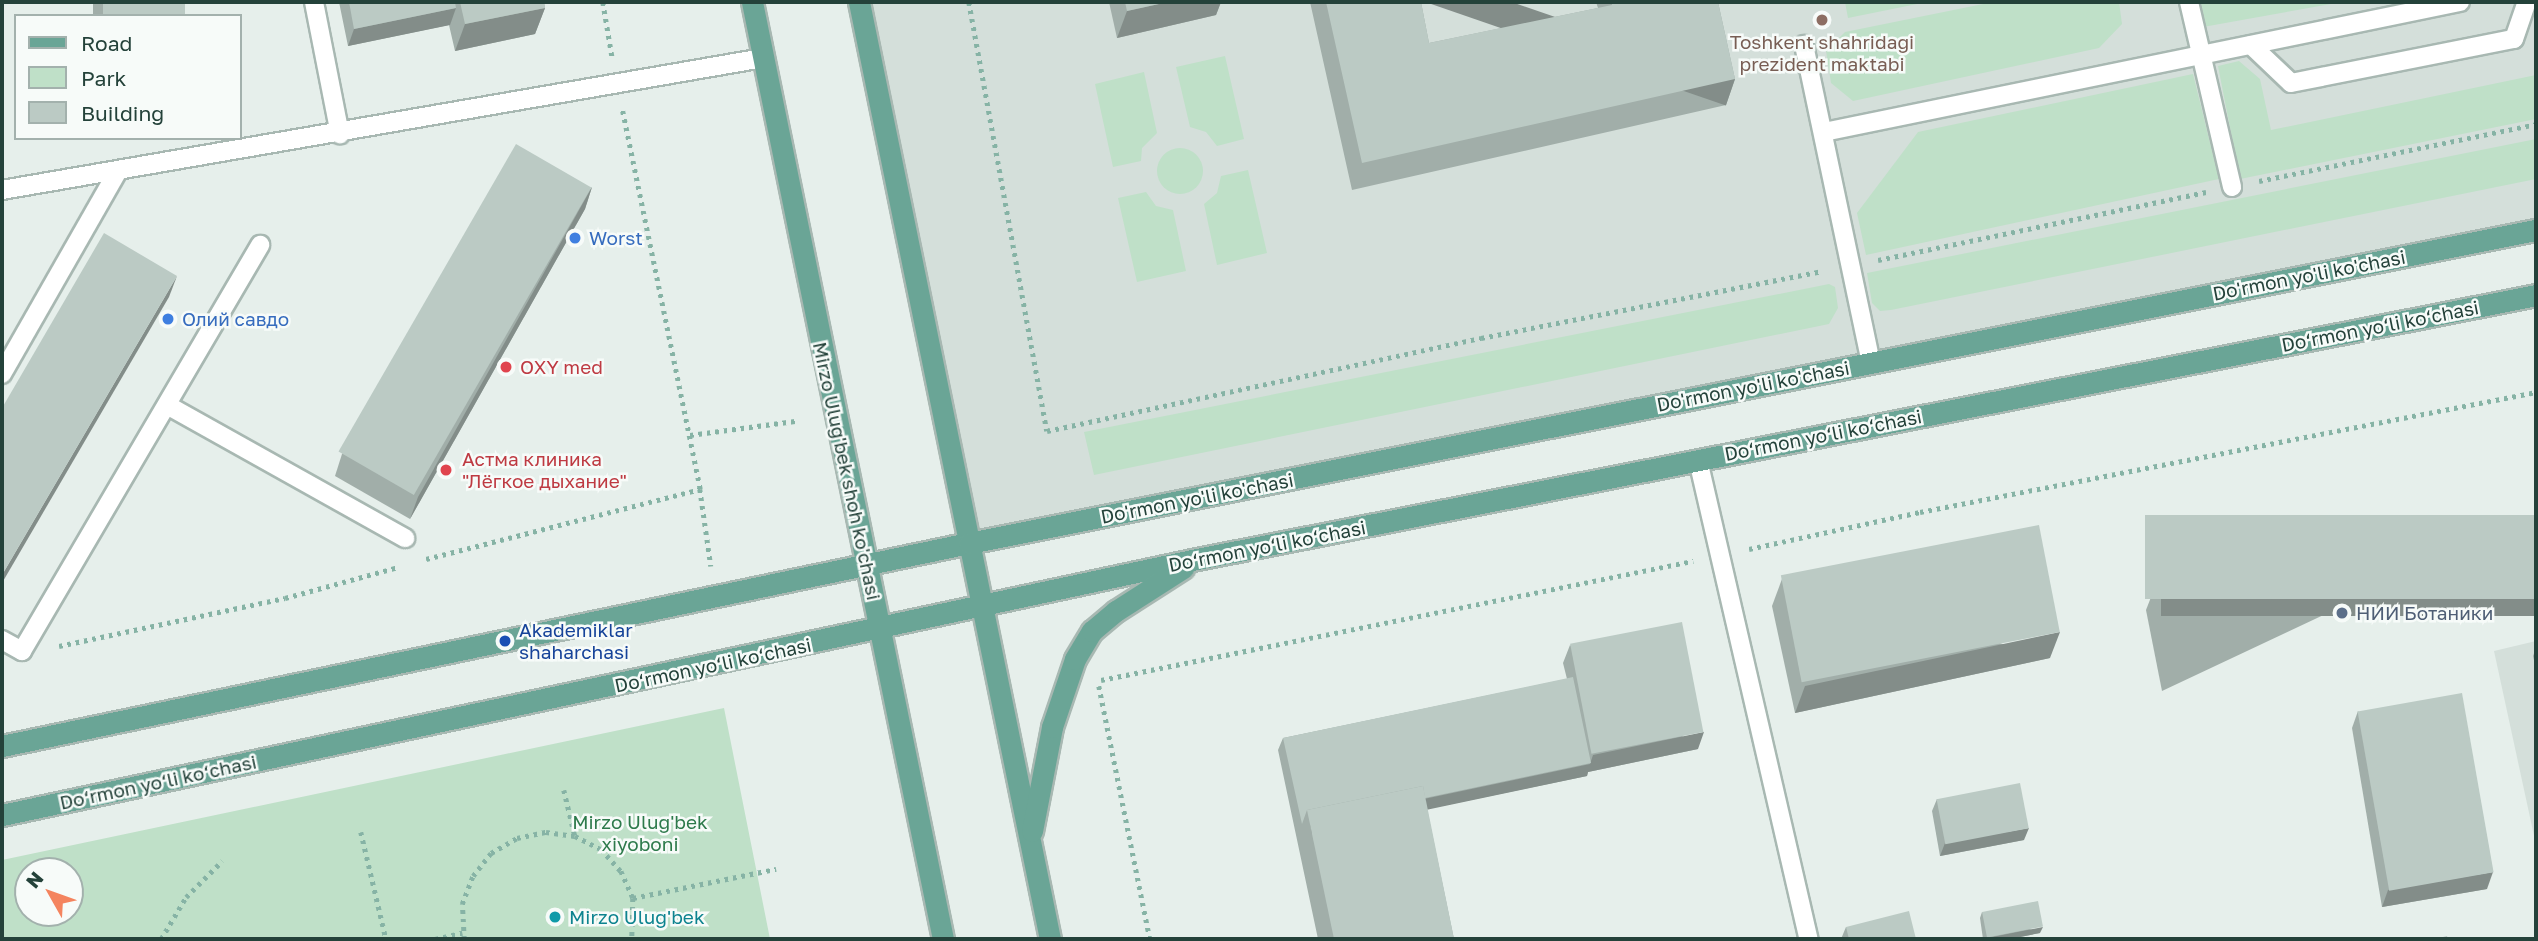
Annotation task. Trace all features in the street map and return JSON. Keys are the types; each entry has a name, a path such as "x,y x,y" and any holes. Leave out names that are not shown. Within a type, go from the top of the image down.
{"main road":[{"name":"Mirzo Ulug'bek shoh ko'chasi","path":"752,2 943,939"},
{"path":"859,2 1050,939"},
{"name":"Do'rmon yo'li ko'chasi","path":"970,543 2536,230"},
{"name":"Do‘rmon yo‘li ko‘chasi","path":"2,815 880,630 1197,559 2536,295"},
{"path":"2,746 970,543"},
{"path":"1030,842 1052,727 1075,659 1092,631 1116,611 1197,559"}],"lane":[{"path":"314,2 340,134"},
{"path":"2189,2 2232,187"},
{"path":"1824,132 2460,2"},
{"path":"2251,45 2291,83 2514,39 2527,2"},
{"path":"1804,45 1871,363"},
{"path":"2,190 617,86 763,58"},
{"path":"2,374 118,171"},
{"path":"2,640 22,651 260,245"},
{"path":"167,405 405,538"},
{"path":"1698,460 1809,939"}],"path":[{"path":"603,2 617,86 690,435 712,570"},
{"path":"969,2 1047,431 1481,338 1850,266 2536,124"},
{"path":"690,435 795,421"},
{"path":"413,563 700,489"},
{"path":"22,651 285,598 401,566"},
{"path":"564,790 575,836"},
{"path":"361,832 386,939"},
{"path":"435,939 463,936 466,895 473,876 491,853 517,838 546,832 575,836 601,849 621,871 633,898 632,939"},
{"path":"161,939 186,897 222,861"},
{"path":"633,898 776,869"},
{"path":"265,939 293,939"}],"shaded area":[{"path":"859,2 2536,2 2536,230 969,543"},
{"path":"2536,641 2536,845 2494,651"}],"green space":[{"path":"1845,2 1927,2 1848,18"},
{"path":"1993,2 2119,2 2122,24 2099,48 1853,101 1831,83 1826,51 1845,32"},
{"path":"2198,2 2342,2 2203,27"},
{"path":"1225,56 1244,139 1217,146 1206,132 1190,127 1176,67"},
{"path":"2239,61 2260,79 2271,130 2536,75 2536,119 2240,179 2218,66"},
{"path":"1144,72 1157,133 1142,148 1141,161 1113,167 1095,84"},
{"path":"2193,74 2219,179 1866,255 1857,213 1918,132"},
{"path":"2536,139 2536,179 1891,310 1880,311 1872,303 1867,273"},
{"path":"1180,148 1196,155 1203,171 1196,187 1180,194 1164,187 1157,171 1164,155"},
{"path":"1248,170 1267,253 1217,265 1204,204 1217,193 1221,176"},
{"path":"1146,192 1156,206 1173,210 1186,271 1137,282 1118,198"},
{"path":"1829,284 1835,287 1838,308 1829,324 1094,475 1084,432"},
{"name":"Mirzo Ulug'bek xiyoboni","path":"724,708 770,939 2,939 2,860 14,857 14,927 84,927 84,857 16,857"}],"building":[{"path":"103,2 185,2 185,14 103,14"},
{"path":"349,2 455,2 456,8 354,29"},
{"path":"460,2 544,2 545,8 465,24"},
{"path":"1125,2 1168,2 1127,11"},
{"path":"1326,2 1421,2 1429,43 1612,5 1612,2 1718,2 1735,79 1362,163"},
{"path":"516,144 591,188 414,495 338,451"},
{"path":"104,233 177,276 2,575 2,408"},
{"path":"2145,515 2536,515 2536,599 2145,599"},
{"path":"2039,525 2060,632 1802,682 1781,575"},
{"path":"1682,622 1703,732 1591,754 1570,644"},
{"path":"1573,677 1591,763 1425,798 1423,786 1307,810 1302,824 1283,738"},
{"path":"2462,693 2494,872 2389,891 2358,711"},
{"path":"2020,783 2029,828 1945,844 1937,799"},
{"path":"1423,786 1454,939 1334,939 1307,810"},
{"path":"2038,901 2043,927 1987,937 1982,912"},
{"path":"1909,911 1916,939 1849,939 1846,927"}],"place":[{"name":"Toshkent shahridagi prezident maktabi","path":"1822,20"},
{"name":"Worst","path":"575,238"},
{"name":"Олий савдо","path":"168,319"},
{"name":"OXY med","path":"506,367"},
{"name":"Астма клиника \"Лёгкое дыхание\"","path":"446,470"},
{"name":"НИИ Ботаники","path":"2342,613"},
{"name":"Akademiklar shaharchasi","path":"505,641"},
{"name":"Mirzo Ulug'bek","path":"555,917"}]}
